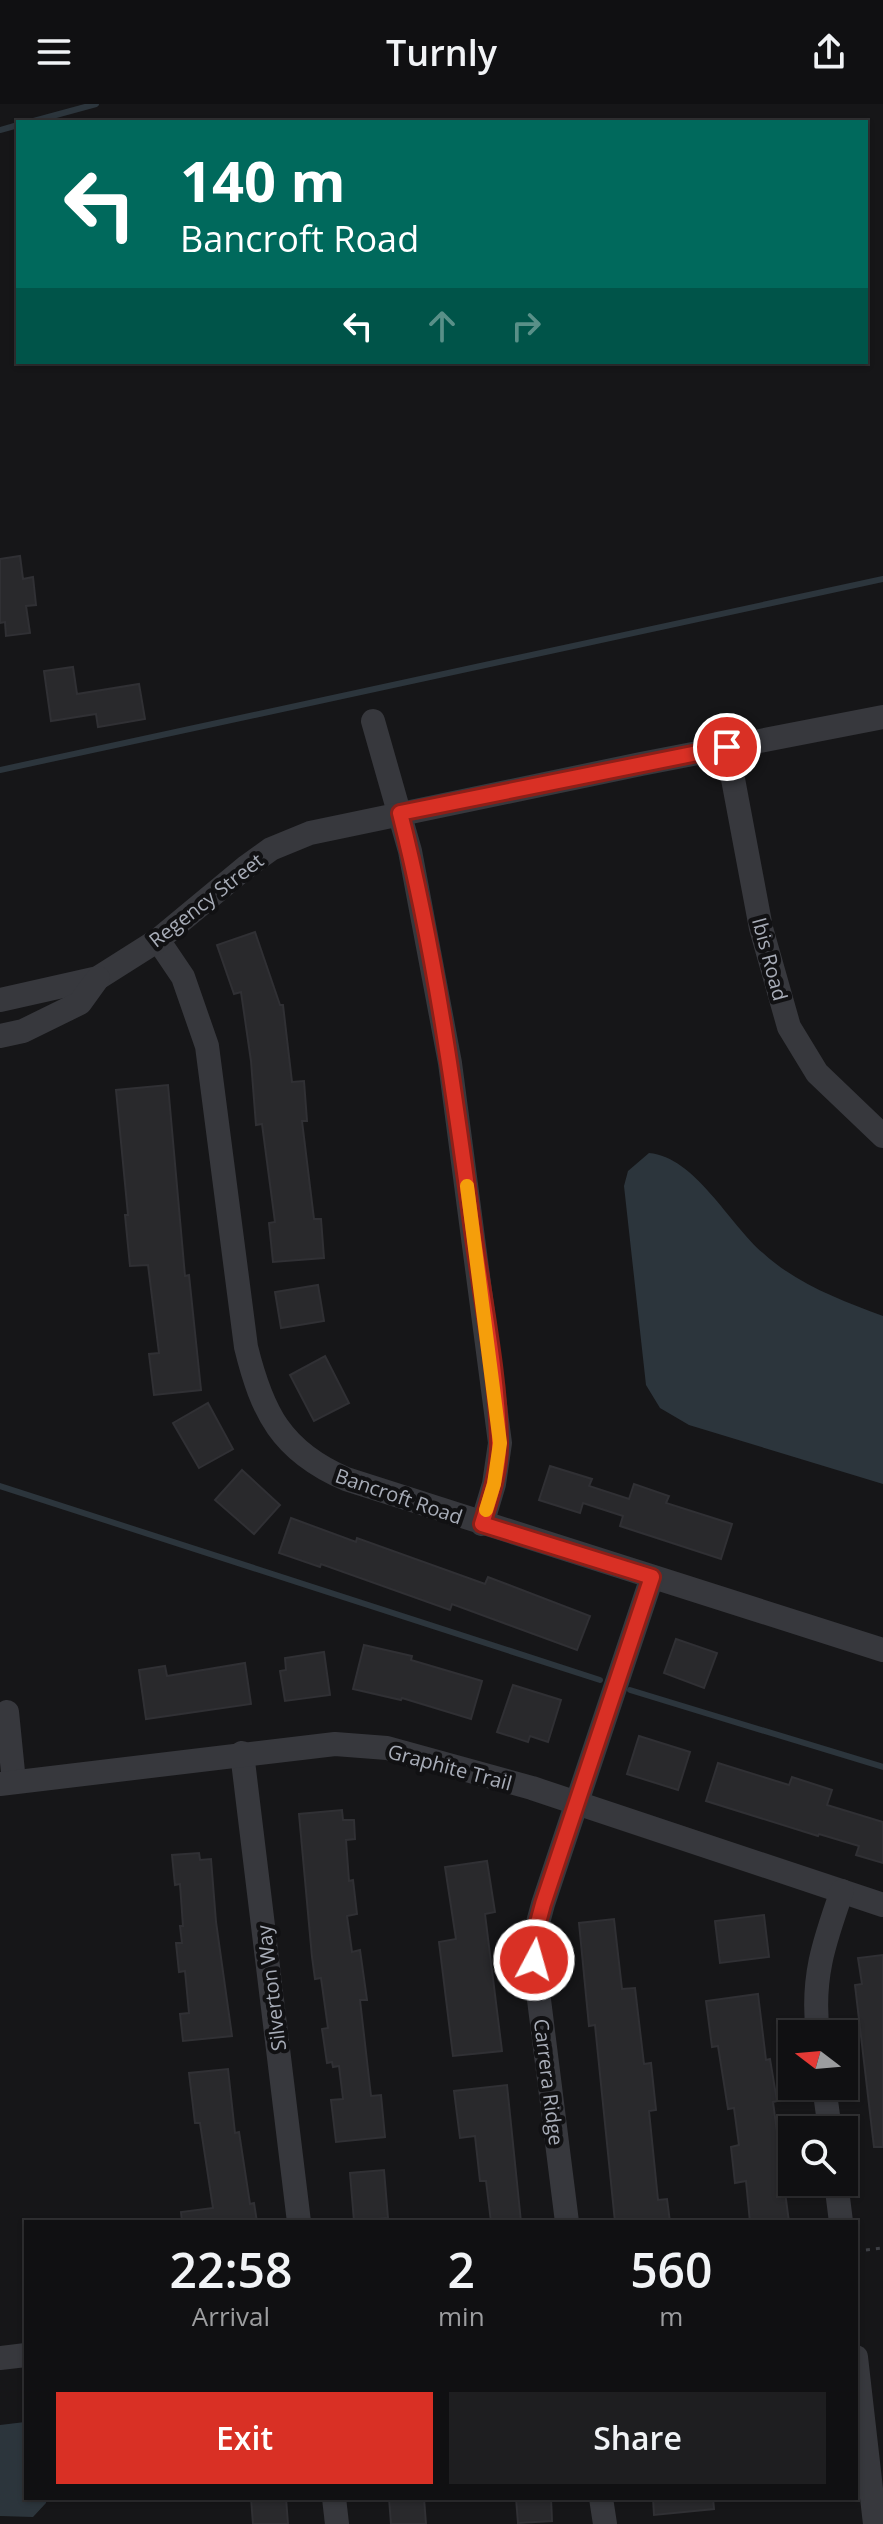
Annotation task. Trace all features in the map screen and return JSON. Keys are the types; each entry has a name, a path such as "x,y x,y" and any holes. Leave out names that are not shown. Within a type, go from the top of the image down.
{"street":[{"name":"Regency Street","path":"0,1000 98,978 158,940 271,849 310,833 883,717"},
{"path":"373,721 400,813 426,928 450,1063 500,1443 494,1484 482,1524"},
{"name":"Ibis Road","path":"727,747 761,928 789,1027 817,1073 883,1136"},
{"name":"Bancroft Road","path":"158,940 183,977 207,1046 246,1347 265,1409 301,1455 325,1471 482,1524 883,1650"},
{"name":"Regency Street","path":"0,1036 23,1031 80,1003 98,978"},
{"name":"Carrera Ridge","path":"567,2220 534,1960 536,1930 575,1803 652,1577"},
{"path":"7,1712 7,1783"},
{"name":"Graphite Trail","path":"7,1783 335,1744 387,1748 532,1788 883,1905"},
{"name":"Silverton Way","path":"242,1753 299,2220"},
{"path":"817,2020 815,1999 820,1957 842,1891"},
{"path":"838,2196 841,2220"},
{"path":"0,2358 24,2355"},
{"path":"858,2375 875,2524"},
{"path":"334,2500 337,2524"},
{"path":"601,2500 605,2524"}],"path":[{"path":"858,2251 883,2248"}],"shaded area":[{"path":"649,1153 666,1157 681,1166 750,1241 790,1274 835,1297 883,1316 883,1484 689,1425 660,1408 646,1385 624,1186 628,1171"},
{"path":"24,2422 24,2500 46,2500 33,2517 0,2516 0,2425"}],"building":[{"path":"20,556 23,579 33,577 36,605 26,606 30,633 6,636 5,622 0,623 0,559"},
{"path":"73,667 77,694 139,684 145,719 98,727 96,714 51,721 44,671"},
{"path":"255,932 280,1005 283,1005 292,1082 304,1081 307,1121 302,1121 314,1219 321,1219 324,1258 273,1262 269,1223 275,1222 262,1124 256,1125 241,992 234,994 217,945"},
{"path":"168,1085 185,1276 189,1275 201,1390 154,1395 149,1354 159,1353 148,1265 130,1266 116,1090"},
{"path":"318,1285 324,1321 281,1328 275,1292"},
{"path":"325,1356 349,1403 314,1421 290,1375"},
{"path":"208,1403 233,1449 199,1468 173,1423"},
{"path":"550,1466 592,1479 589,1486 629,1499 634,1484 669,1496 666,1503 732,1524 721,1559 620,1526 623,1516 583,1503 580,1513 539,1500"},
{"path":"242,1470 280,1505 254,1534 215,1500"},
{"path":"291,1518 485,1584 488,1577 590,1616 577,1650 452,1604 450,1610 321,1564 320,1567 279,1553"},
{"path":"676,1639 717,1653 704,1688 664,1673"},
{"path":"364,1645 412,1656 411,1660 482,1681 471,1719 402,1698 353,1689"},
{"path":"324,1652 330,1695 285,1701 280,1671 286,1670 285,1658"},
{"path":"245,1663 251,1704 146,1719 139,1670 165,1666 167,1676"},
{"path":"513,1685 561,1700 548,1742 530,1736 528,1742 497,1732"},
{"path":"639,1736 690,1752 678,1790 627,1774"},
{"path":"718,1763 789,1785 792,1777 832,1790 827,1805 883,1822 883,1863 856,1855 859,1846 706,1801"},
{"path":"342,1810 343,1820 354,1820 355,1839 346,1840 349,1881 353,1880 357,1914 347,1916 352,1952 360,1950 367,2000 360,2000 371,2096 381,2095 385,2137 336,2142 331,2100 343,2099 339,2066 333,2067 332,2062 327,2063 322,2029 328,2028 321,1978 315,1979 312,1957 299,1814"},
{"path":"199,1853 200,1860 211,1859 216,1922 232,2036 183,2041 180,2014 189,2013 185,1971 179,1972 176,1943 182,1943 180,1926 183,1926 180,1884 175,1885 172,1855"},
{"path":"487,1861 495,1912 485,1914 502,2051 453,2056 439,1942 456,1939 445,1867"},
{"path":"764,1915 769,1957 720,1963 715,1921"},
{"path":"614,1919 622,1989 635,1988 644,2064 651,2063 656,2110 649,2111 658,2200 667,2199 670,2220 615,2220 595,2025 589,2026 579,1923"},
{"path":"883,1955 883,2147 874,2147 855,1985 862,1984 858,1958"},
{"path":"758,1994 766,2060 770,2059 777,2101 773,2102 778,2140 778,2196 786,2196 789,2220 750,2220 746,2181 735,2183 731,2147 739,2145 734,2108 728,2109 718,2046 712,2047 706,2001"},
{"path":"228,2069 235,2133 239,2132 250,2204 254,2203 257,2220 182,2220 181,2212 213,2208 200,2123 195,2123 189,2073"},
{"path":"507,2085 521,2220 491,2220 486,2181 480,2181 475,2136 460,2138 454,2091"},
{"path":"384,2170 388,2218 354,2220 350,2173"},
{"path":"251,2500 286,2500 288,2524 253,2524"},
{"path":"389,2500 424,2500 426,2524 391,2524"},
{"path":"516,2500 551,2500 552,2521 518,2523"},
{"path":"653,2500 713,2500 714,2509 654,2515"}],"waterway":[{"path":"37,120 96,104"},
{"path":"0,130 16,126"},
{"path":"0,770 883,579"},
{"path":"0,1486 600,1680"},
{"path":"630,1690 883,1767"}],"slow traffic":[{"path":"467,1186 500,1443 494,1484 486,1510"}],"route":[{"path":"534,1960 536,1930 543,1904 652,1577 482,1524 494,1484 500,1443 450,1063 426,928 400,813 727,747"}]}
